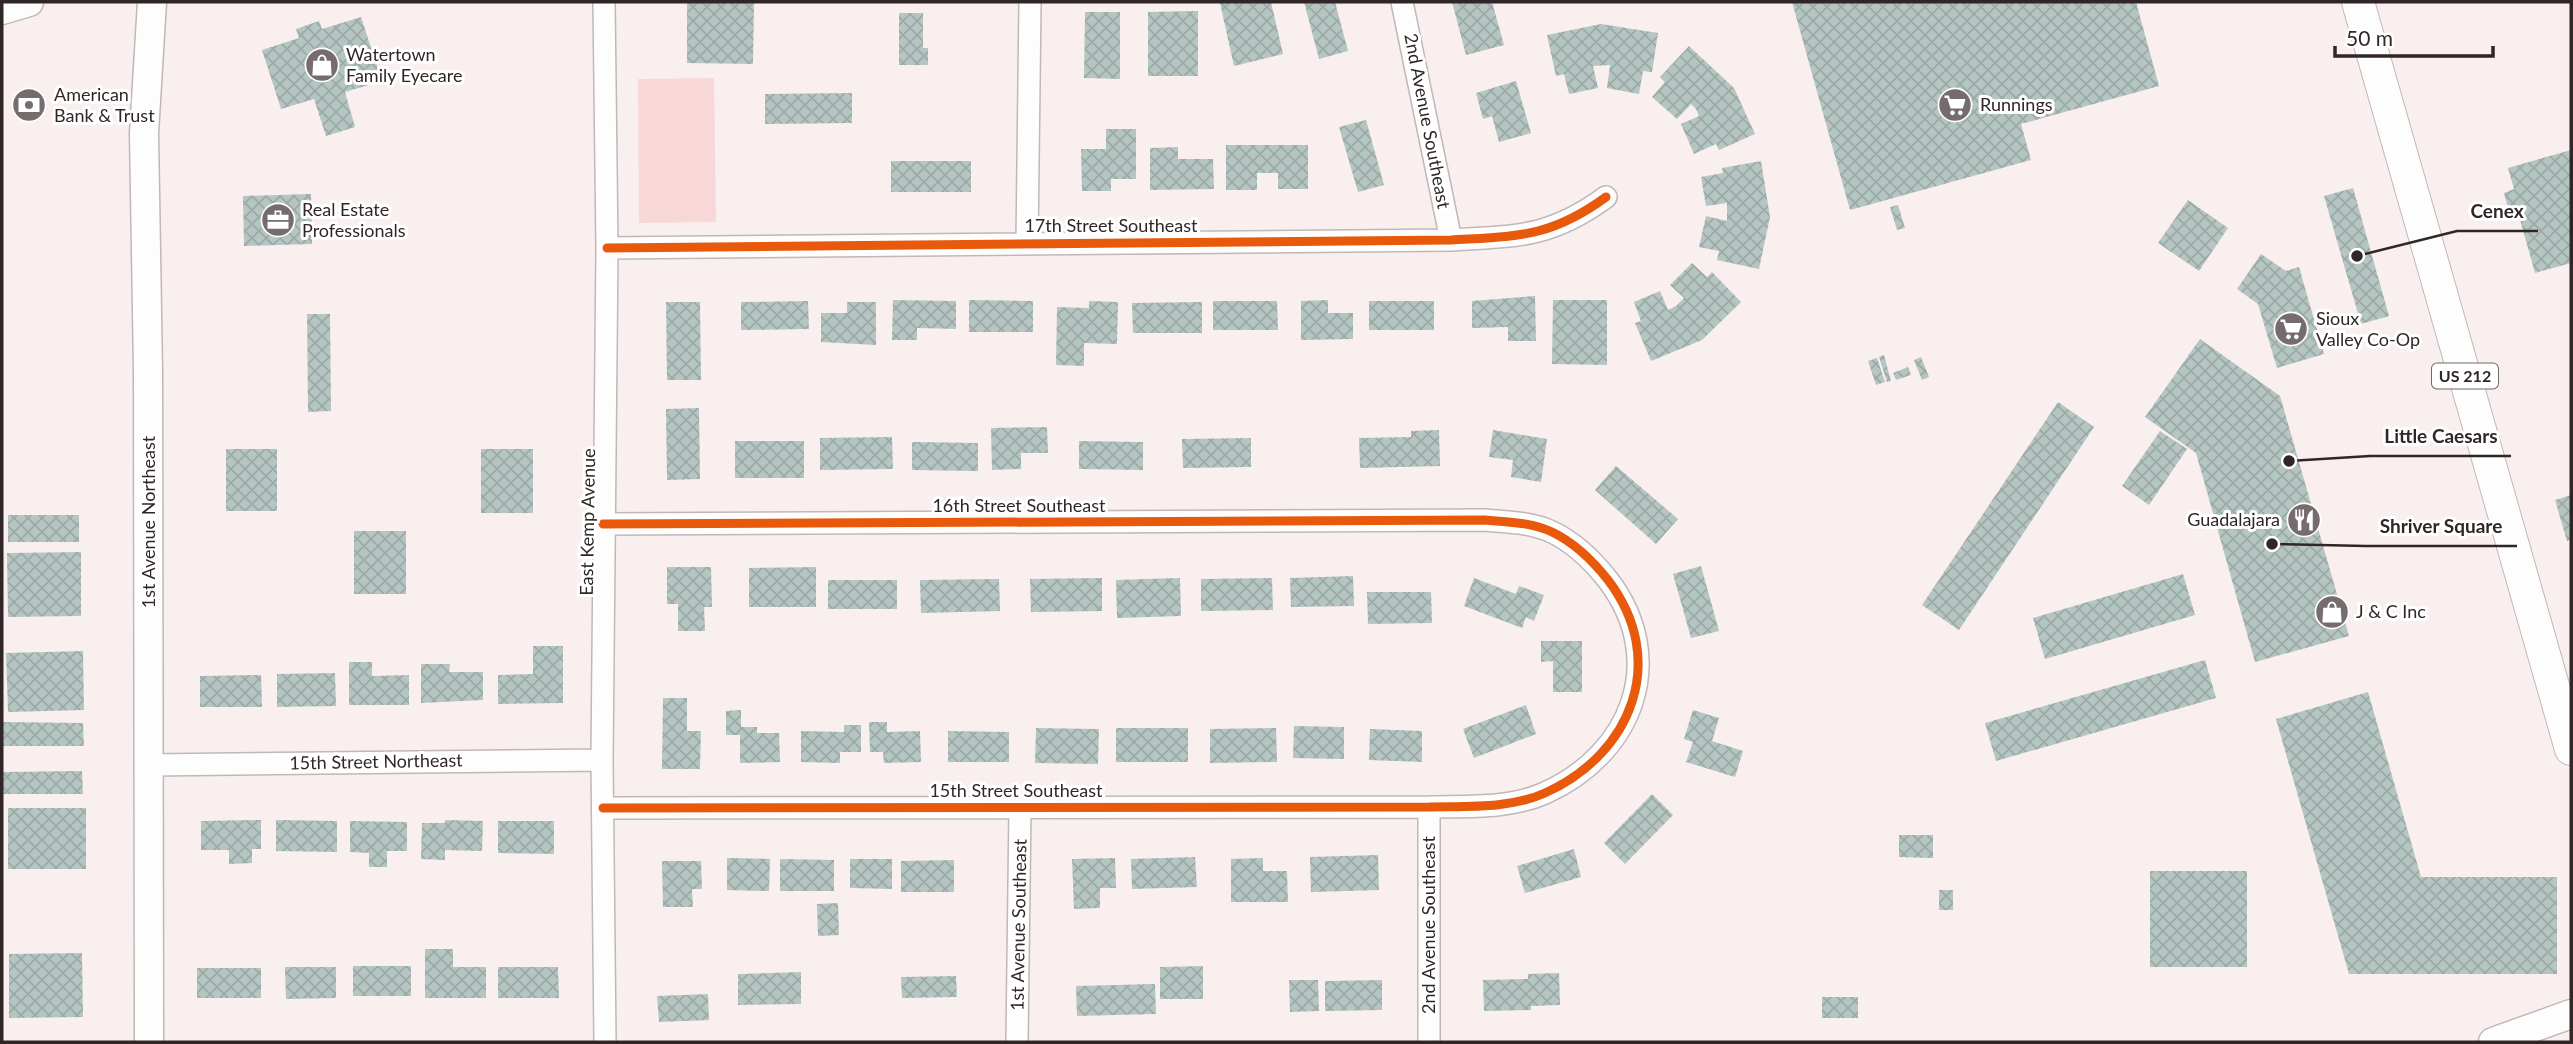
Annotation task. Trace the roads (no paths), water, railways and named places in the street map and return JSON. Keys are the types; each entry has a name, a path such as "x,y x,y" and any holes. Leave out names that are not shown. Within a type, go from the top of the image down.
{"main road":[{"path":"2,10 29,2"},
{"name":"1st Avenue Northeast","path":"149,1042 150,765 144,133 152,2"},
{"name":"US 212","path":"2358,2 2571,750"},
{"path":"2493,1042 2571,1014"}],"street":[{"name":"East Kemp Avenue","path":"604,2 607,248 602,760 605,1042"},
{"path":"1027,243 1030,2"},
{"name":"2nd Avenue Southeast","path":"1402,2 1451,240"},
{"name":"17th Street Southeast","path":"607,248 1451,240 1531,234 1552,229 1582,214 1605,197"},
{"name":"16th Street Southeast","path":"603,524 1435,520 1521,523 1551,532 1576,547 1597,565 1629,613 1639,644 1637,679"},
{"name":"15th Street Southeast","path":"603,808 1478,806 1542,794 1592,766 1612,742 1627,714 1637,679"},
{"name":"15th Street Northeast","path":"150,765 602,760"},
{"name":"1st Avenue Southeast","path":"1017,1042 1020,807"},
{"name":"2nd Avenue Southeast","path":"1429,807 1429,1042"}],"place":[{"name":"Watertown Family Eyecare","path":"322,65"},
{"name":"American Bank & Trust","path":"29,105"},
{"name":"Runnings","path":"1955,105"},
{"name":"Real Estate Professionals","path":"278,220"},
{"name":"Cenex","path":"2357,256"},
{"name":"Sioux Valley Co-Op","path":"2291,329"},
{"name":"Little Caesars","path":"2289,461"},
{"name":"Guadalajara","path":"2304,520"},
{"name":"Shriver Square","path":"2272,544"},
{"name":"J & C Inc","path":"2332,612"}]}
